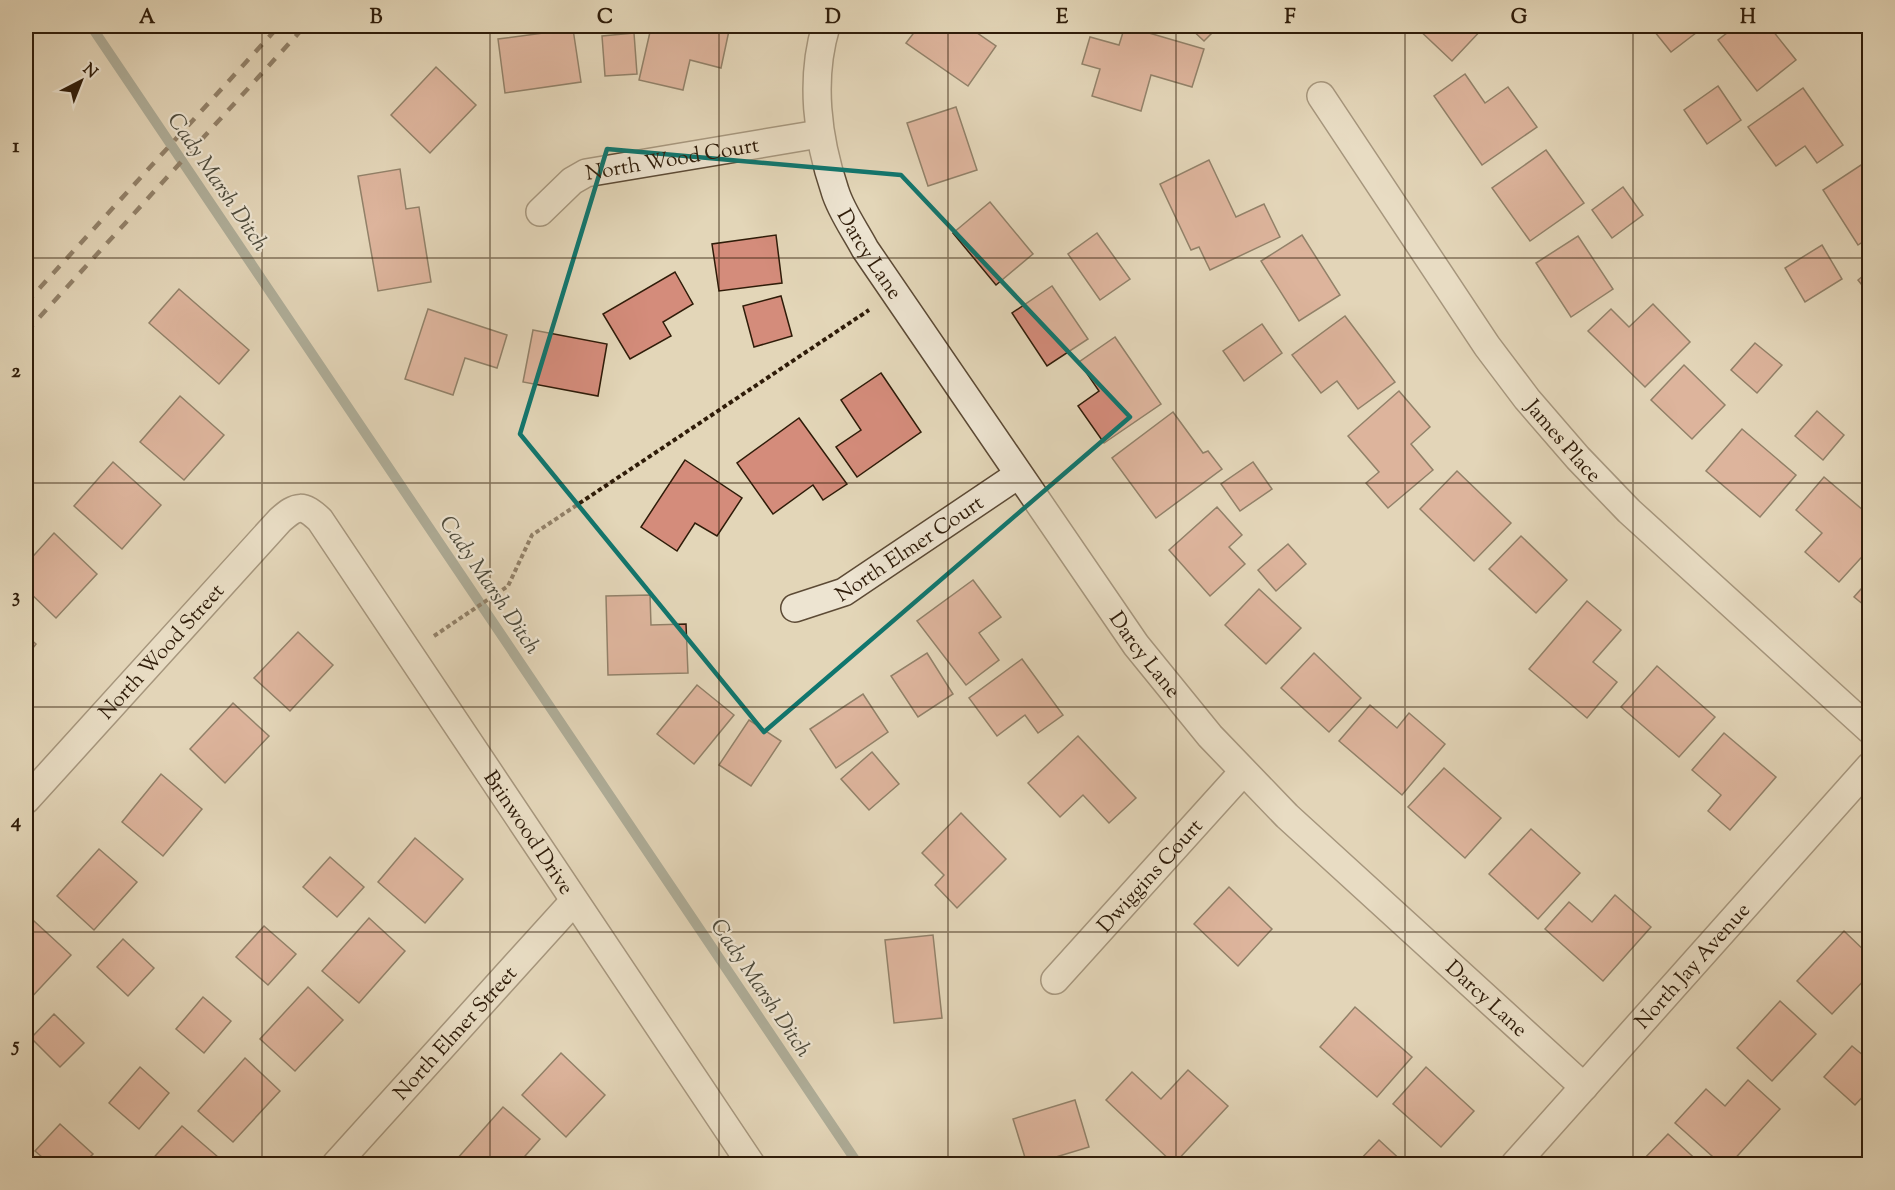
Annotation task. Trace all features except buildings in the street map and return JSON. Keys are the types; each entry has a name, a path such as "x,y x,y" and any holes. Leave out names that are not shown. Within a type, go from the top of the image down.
{"street":[{"path":"819,134 817,79 826,26"},
{"name":"James Place","path":"1321,96 1487,346 1527,399 1578,458 1629,511 1869,730"},
{"name":"North Wood Court","path":"540,212 572,181 586,173 819,134"},
{"name":"Darcy Lane","path":"819,134 835,193 865,249 1136,645 1210,736 1287,816 1584,1087"},
{"name":"North Elmer Court","path":"795,608 844,592 1018,475"},
{"name":"North Wood Street","path":"26,800 280,520 290,511 301,508"},
{"name":"Brinwood Drive","path":"301,508 309,510 320,520 751,1164"},
{"name":"North Jay Avenue","path":"1515,1164 1869,766"},
{"name":"Dwiggins Court","path":"1055,980 1243,772"},
{"name":"North Elmer Street","path":"336,1164 574,901"}],"path":[{"path":"462,618 508,586 532,536 895,293"}],"highlighted area":[{"path":"607,149 901,175 1130,417 764,732 520,434"}],"waterway":[{"name":"Cady Marsh Ditch","path":"91,26 858,1164"}],"railway":[{"path":"26,303 279,26"},
{"path":"26,332 305,26"}]}
